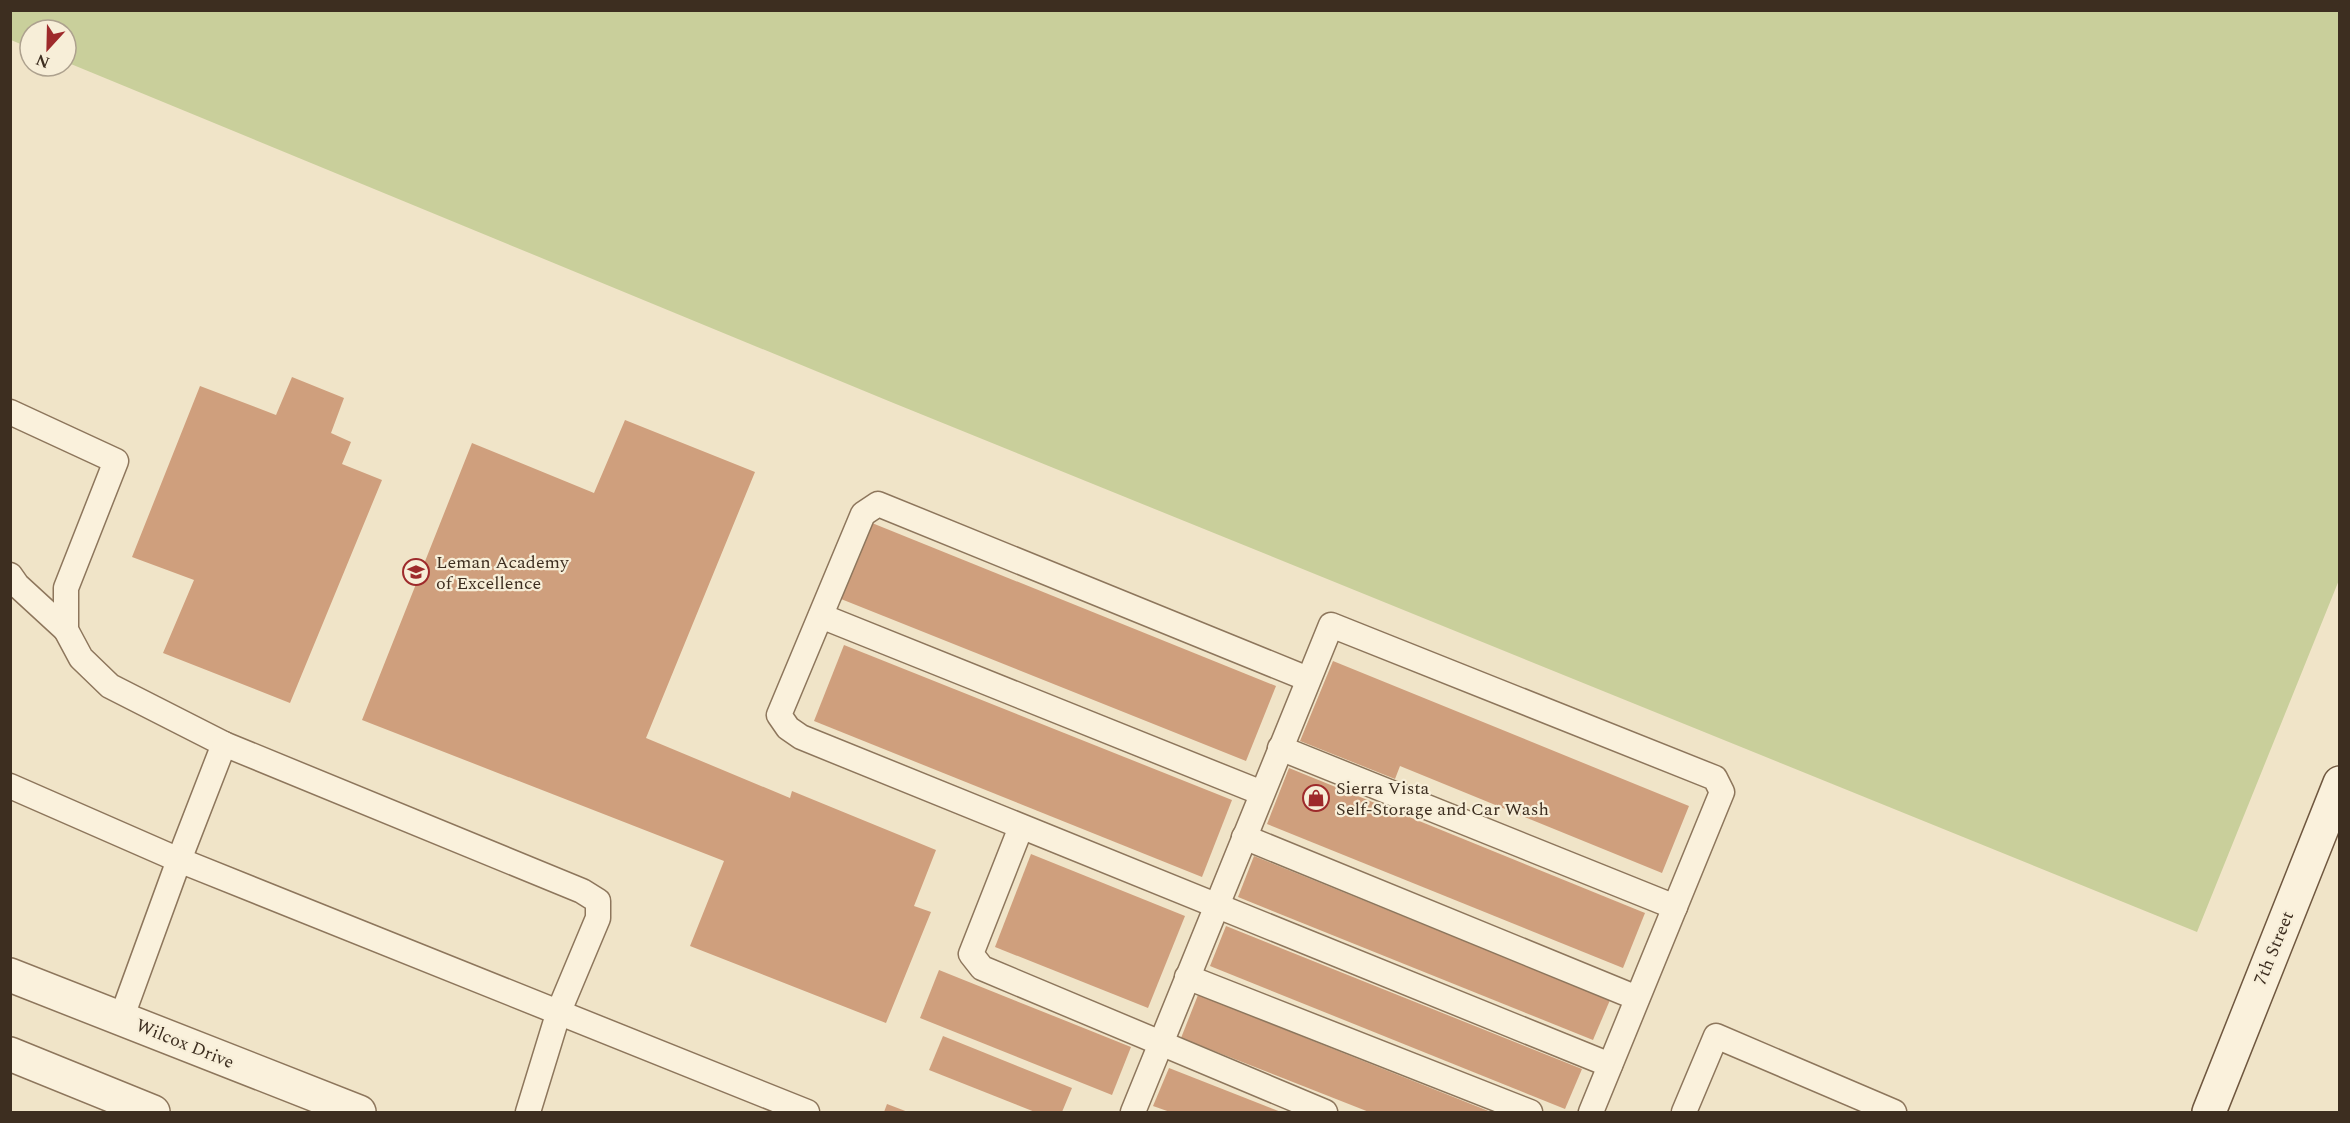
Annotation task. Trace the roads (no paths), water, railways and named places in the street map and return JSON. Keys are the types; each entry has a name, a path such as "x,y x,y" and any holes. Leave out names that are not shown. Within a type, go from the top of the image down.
{"street":[{"name":"7th Street","path":"2210,1113 2340,783"},
{"name":"Wilcox Drive","path":"10,975 359,1113"},
{"path":"10,1054 153,1113"}],"lane":[{"path":"10,412 116,461 66,588 66,630"},
{"path":"1308,679 878,504 863,514 779,715 788,728 801,737 1610,1065"},
{"path":"10,575 17,585 66,630 81,658 111,686 224,744 582,891 598,901 598,918 559,1011 528,1113"},
{"path":"821,616 1262,793"},
{"path":"1133,1113 1331,625 1715,778 1722,792 1591,1113"},
{"path":"121,1019 224,744"},
{"path":"1280,748 1675,908"},
{"path":"10,786 179,860 559,1011 807,1113"},
{"path":"1021,826 971,954 982,968 1325,1113"},
{"path":"1244,837 1637,998"},
{"path":"1187,977 1530,1113"},
{"path":"1684,1113 1716,1036 1894,1113"}],"place":[{"name":"Leman Academy of Excellence","path":"416,572"},
{"name":"Sierra Vista Self-Storage and Car Wash","path":"1316,798"}]}
